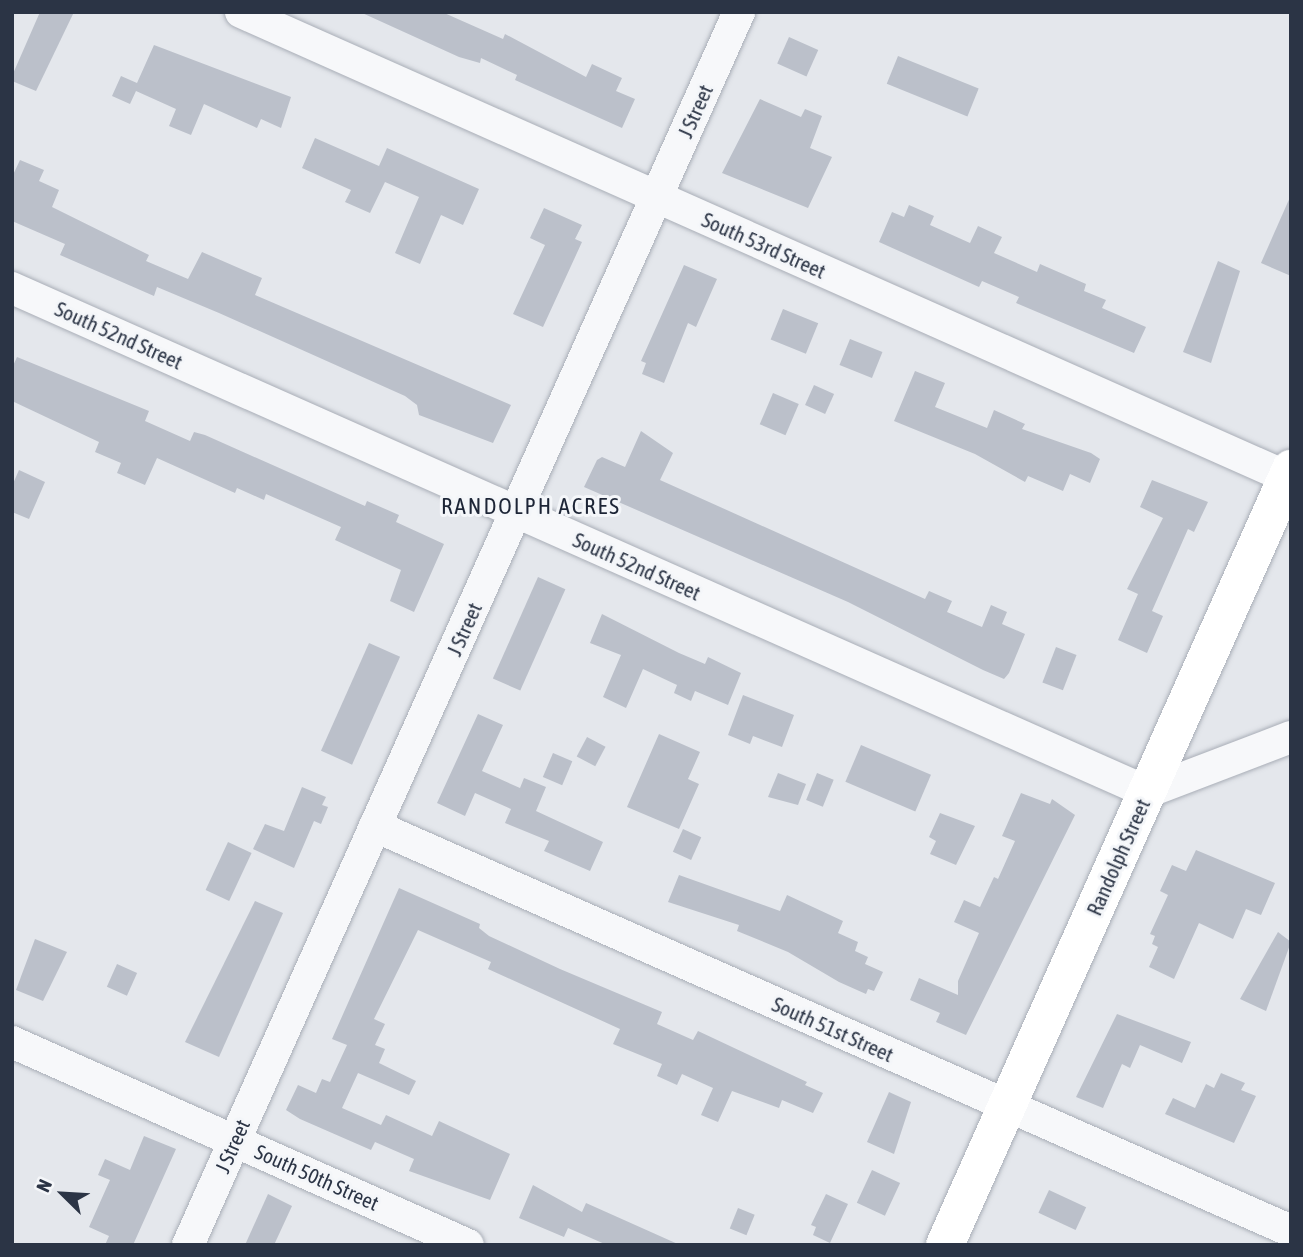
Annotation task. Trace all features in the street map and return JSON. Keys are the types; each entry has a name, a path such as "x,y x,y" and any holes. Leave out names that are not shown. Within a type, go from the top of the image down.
{"main road":[{"name":"Randolph Street","path":"945,1245 1289,473"}],"street":[{"name":"South 53rd Street","path":"241,12 656,197 1289,473"},
{"name":"J Street","path":"188,1245 738,12"},
{"name":"South 52nd Street","path":"12,288 1147,792"},
{"path":"1147,792 1291,737"},
{"name":"South 51st Street","path":"375,826 1291,1231"},
{"name":"South 50th Street","path":"12,1042 468,1245"}],"building":[{"path":"40,12 74,12 36,91 12,81 12,76"},
{"path":"360,12 442,12 503,39 505,34 586,77 592,64 622,78 616,91 635,99 622,128 515,80 517,75 481,58 480,63 459,57"},
{"path":"789,37 818,50 806,77 777,63"},
{"path":"154,45 291,97 281,128 261,119 257,128 204,104 191,135 169,126 176,109 136,91 130,104 112,96 121,76 137,83"},
{"path":"898,56 979,89 967,116 887,84"},
{"path":"760,99 801,117 805,109 822,116 810,148 832,157 808,208 722,173"},
{"path":"315,138 379,166 387,148 479,189 463,225 441,215 420,264 395,253 419,197 385,182 370,213 345,202 351,190 302,168"},
{"path":"20,160 44,170 39,181 59,190 52,207 149,255 146,261 188,279 202,252 262,278 255,295 511,405 493,443 419,415 417,405 405,396 219,313 157,287 154,296 60,255 65,244 12,221 12,177"},
{"path":"1291,195 1291,276 1261,263"},
{"path":"909,205 934,216 930,225 970,243 978,226 1002,237 994,253 1037,272 1040,264 1086,284 1084,291 1106,300 1102,308 1146,327 1134,353 1016,303 1019,297 982,281 979,287 879,242 892,212 904,217"},
{"path":"544,208 582,225 575,239 582,242 543,327 513,314 545,245 530,238"},
{"path":"1218,261 1240,271 1211,363 1183,352"},
{"path":"684,265 717,279 696,327 688,323 664,383 642,374 646,363 641,361"},
{"path":"783,309 818,323 806,354 771,340"},
{"path":"850,339 882,352 872,378 840,365"},
{"path":"17,357 149,411 145,421 190,441 194,432 205,435 365,506 367,501 399,515 396,522 444,544 414,612 390,601 401,570 335,540 341,527 266,494 264,500 237,488 235,493 157,458 145,485 117,473 121,463 95,452 99,442 12,401 12,368"},
{"path":"915,371 945,383 935,407 987,428 994,410 1025,424 1022,429 1091,453 1100,459 1090,483 1070,474 1063,491 1028,476 1025,482 975,454 894,421"},
{"path":"814,385 834,394 825,414 805,405"},
{"path":"773,393 799,404 785,435 760,424"},
{"path":"641,431 673,453 660,480 925,599 929,591 952,601 947,612 982,627 991,605 1007,612 1002,624 1025,634 1009,673 1004,679 983,670 848,602 584,487 597,460 602,457 625,467"},
{"path":"19,470 45,482 29,519 12,512 12,486"},
{"path":"1152,480 1208,502 1194,532 1188,529 1152,611 1163,616 1147,653 1118,640 1138,594 1127,589 1163,518 1140,507"},
{"path":"538,577 565,589 520,691 493,678"},
{"path":"602,614 679,653 705,664 708,657 741,673 728,705 695,691 691,701 674,693 677,685 643,669 626,708 603,697 621,655 590,643"},
{"path":"369,643 400,657 352,765 321,751"},
{"path":"1056,647 1077,655 1063,690 1042,682"},
{"path":"743,695 794,715 782,747 753,736 750,744 728,735"},
{"path":"478,714 503,725 482,771 520,788 524,778 546,787 536,811 603,842 590,871 544,851 549,841 505,823 511,809 475,793 465,816 437,803"},
{"path":"659,734 700,752 688,779 699,784 679,829 627,807"},
{"path":"587,737 606,747 595,766 577,756"},
{"path":"861,745 931,775 915,812 845,782"},
{"path":"553,753 572,761 562,785 543,777"},
{"path":"778,773 806,784 798,805 768,797"},
{"path":"817,773 834,780 823,807 806,800"},
{"path":"302,787 326,797 322,805 328,807 321,824 314,821 294,868 253,849 265,824 284,831"},
{"path":"1021,793 1050,804 1052,799 1075,815 966,1035 936,1022 940,1013 910,1000 919,978 958,995 958,981 979,933 954,922 964,900 980,907 994,877 998,879 1015,841 1002,836"},
{"path":"940,813 975,826 956,865 930,854 936,841 929,837"},
{"path":"683,829 701,837 691,860 673,852"},
{"path":"228,842 252,853 229,901 206,890"},
{"path":"1196,850 1275,883 1261,915 1246,909 1233,939 1199,923 1174,979 1149,967 1158,947 1152,944 1155,936 1150,934 1168,895 1160,891 1172,865 1186,871"},
{"path":"679,875 780,911 787,895 843,921 838,933 858,942 855,951 868,957 865,964 883,972 874,991 868,989 866,994 839,982 788,952 737,931 739,925 668,902"},
{"path":"399,888 480,924 479,928 489,936 662,1012 657,1024 693,1040 698,1031 807,1082 805,1085 823,1093 813,1113 782,1100 779,1108 732,1091 718,1122 701,1115 713,1088 682,1074 677,1085 657,1076 662,1064 613,1044 620,1029 488,969 491,962 418,930 374,1019 385,1024 375,1045 385,1049 379,1063 416,1081 409,1095 358,1073 342,1108 381,1125 386,1115 432,1136 439,1121 510,1154 490,1200 409,1171 414,1159 375,1142 371,1150 300,1119 286,1110 298,1085 316,1093 322,1079 330,1082 347,1045 332,1039"},
{"path":"255,901 283,913 219,1057 185,1042"},
{"path":"1278,932 1291,942 1266,1011 1240,999"},
{"path":"35,939 67,952 43,1001 16,990"},
{"path":"117,964 137,973 127,996 107,987"},
{"path":"1117,1014 1191,1042 1182,1063 1140,1045 1130,1068 1122,1064 1103,1108 1076,1097"},
{"path":"1221,1073 1245,1083 1241,1090 1256,1096 1234,1143 1165,1114 1173,1098 1195,1108 1206,1084 1214,1088"},
{"path":"889,1092 911,1102 894,1154 867,1142"},
{"path":"144,1136 176,1149 133,1245 105,1245 109,1236 89,1227 110,1180 98,1175 105,1159 130,1170"},
{"path":"872,1170 900,1183 885,1216 857,1203"},
{"path":"533,1185 582,1212 586,1203 680,1245 607,1245 568,1228 564,1237 519,1218"},
{"path":"1049,1190 1086,1207 1076,1230 1038,1213"},
{"path":"268,1194 292,1206 274,1245 245,1245"},
{"path":"826,1194 848,1204 830,1243 813,1235 816,1227 811,1225"},
{"path":"738,1208 755,1215 746,1235 730,1228"}],"district":[{"name":"RANDOLPH ACRES","path":"531,506"}]}
